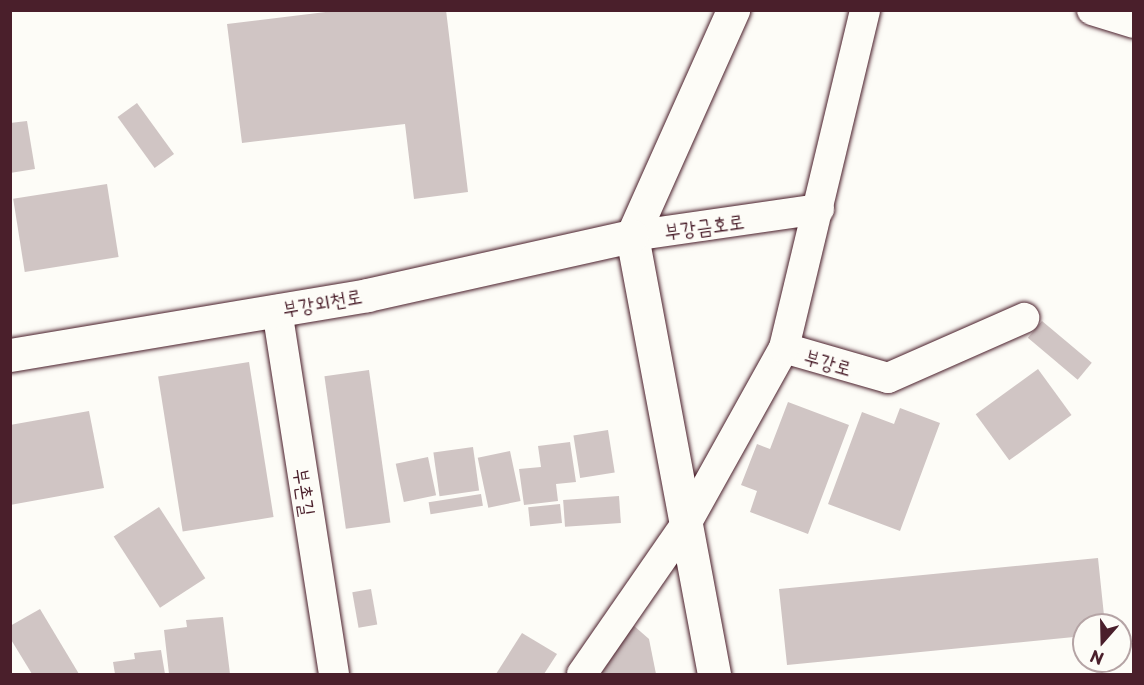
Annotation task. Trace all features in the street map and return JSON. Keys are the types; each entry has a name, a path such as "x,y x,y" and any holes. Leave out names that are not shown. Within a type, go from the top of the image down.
{"street":[{"name":"부강금호로","path":"632,236 733,10"},
{"path":"784,348 865,10"},
{"path":"1092,10 1134,23"},
{"name":"부강금호로","path":"632,236 819,209"},
{"name":"부강외천로","path":"10,356 367,295 632,236"},
{"path":"632,236 714,675"},
{"name":"부촌길","path":"277,310 334,675"},
{"name":"부강로","path":"686,524 784,348 888,378 1024,318"},
{"path":"582,675 686,524"}],"building":[{"path":"342,10 446,10 468,192 414,199 405,124 242,143 227,24"},
{"path":"137,103 174,154 155,168 118,117"},
{"path":"27,121 35,169 10,173 10,123"},
{"path":"107,184 119,257 25,272 13,199"},
{"path":"1042,321 1092,363 1078,380 1028,338"},
{"path":"249,362 274,517 183,531 158,376"},
{"path":"1038,369 1072,415 1009,460 976,414"},
{"path":"369,370 390,523 346,529 324,376"},
{"path":"788,402 849,425 808,534 750,512 757,491 741,485 757,444 770,449"},
{"path":"900,408 940,423 900,531 828,504 862,412 894,424"},
{"path":"89,411 104,488 10,505 10,425"},
{"path":"608,430 615,472 580,478 573,435"},
{"path":"570,442 576,482 556,484 558,501 524,505 519,469 541,467 538,446"},
{"path":"473,447 479,491 440,496 433,453"},
{"path":"510,451 521,501 488,508 478,458"},
{"path":"428,457 436,495 404,502 396,464"},
{"path":"481,494 483,506 431,514 429,502"},
{"path":"619,496 621,523 565,527 563,500"},
{"path":"560,504 562,523 530,526 528,507"},
{"path":"159,507 205,578 160,608 114,536"},
{"path":"1098,558 1104,613 1072,613 1072,637 787,665 779,589"},
{"path":"371,589 377,624 359,628 352,592"},
{"path":"40,609 79,674 32,674 10,638 10,626"},
{"path":"223,617 230,674 169,674 164,630 187,627 186,620"},
{"path":"633,625 649,639 656,674 601,674"},
{"path":"522,633 557,654 544,674 496,674"},
{"path":"161,650 165,674 115,674 113,662 135,659 134,653"}]}
